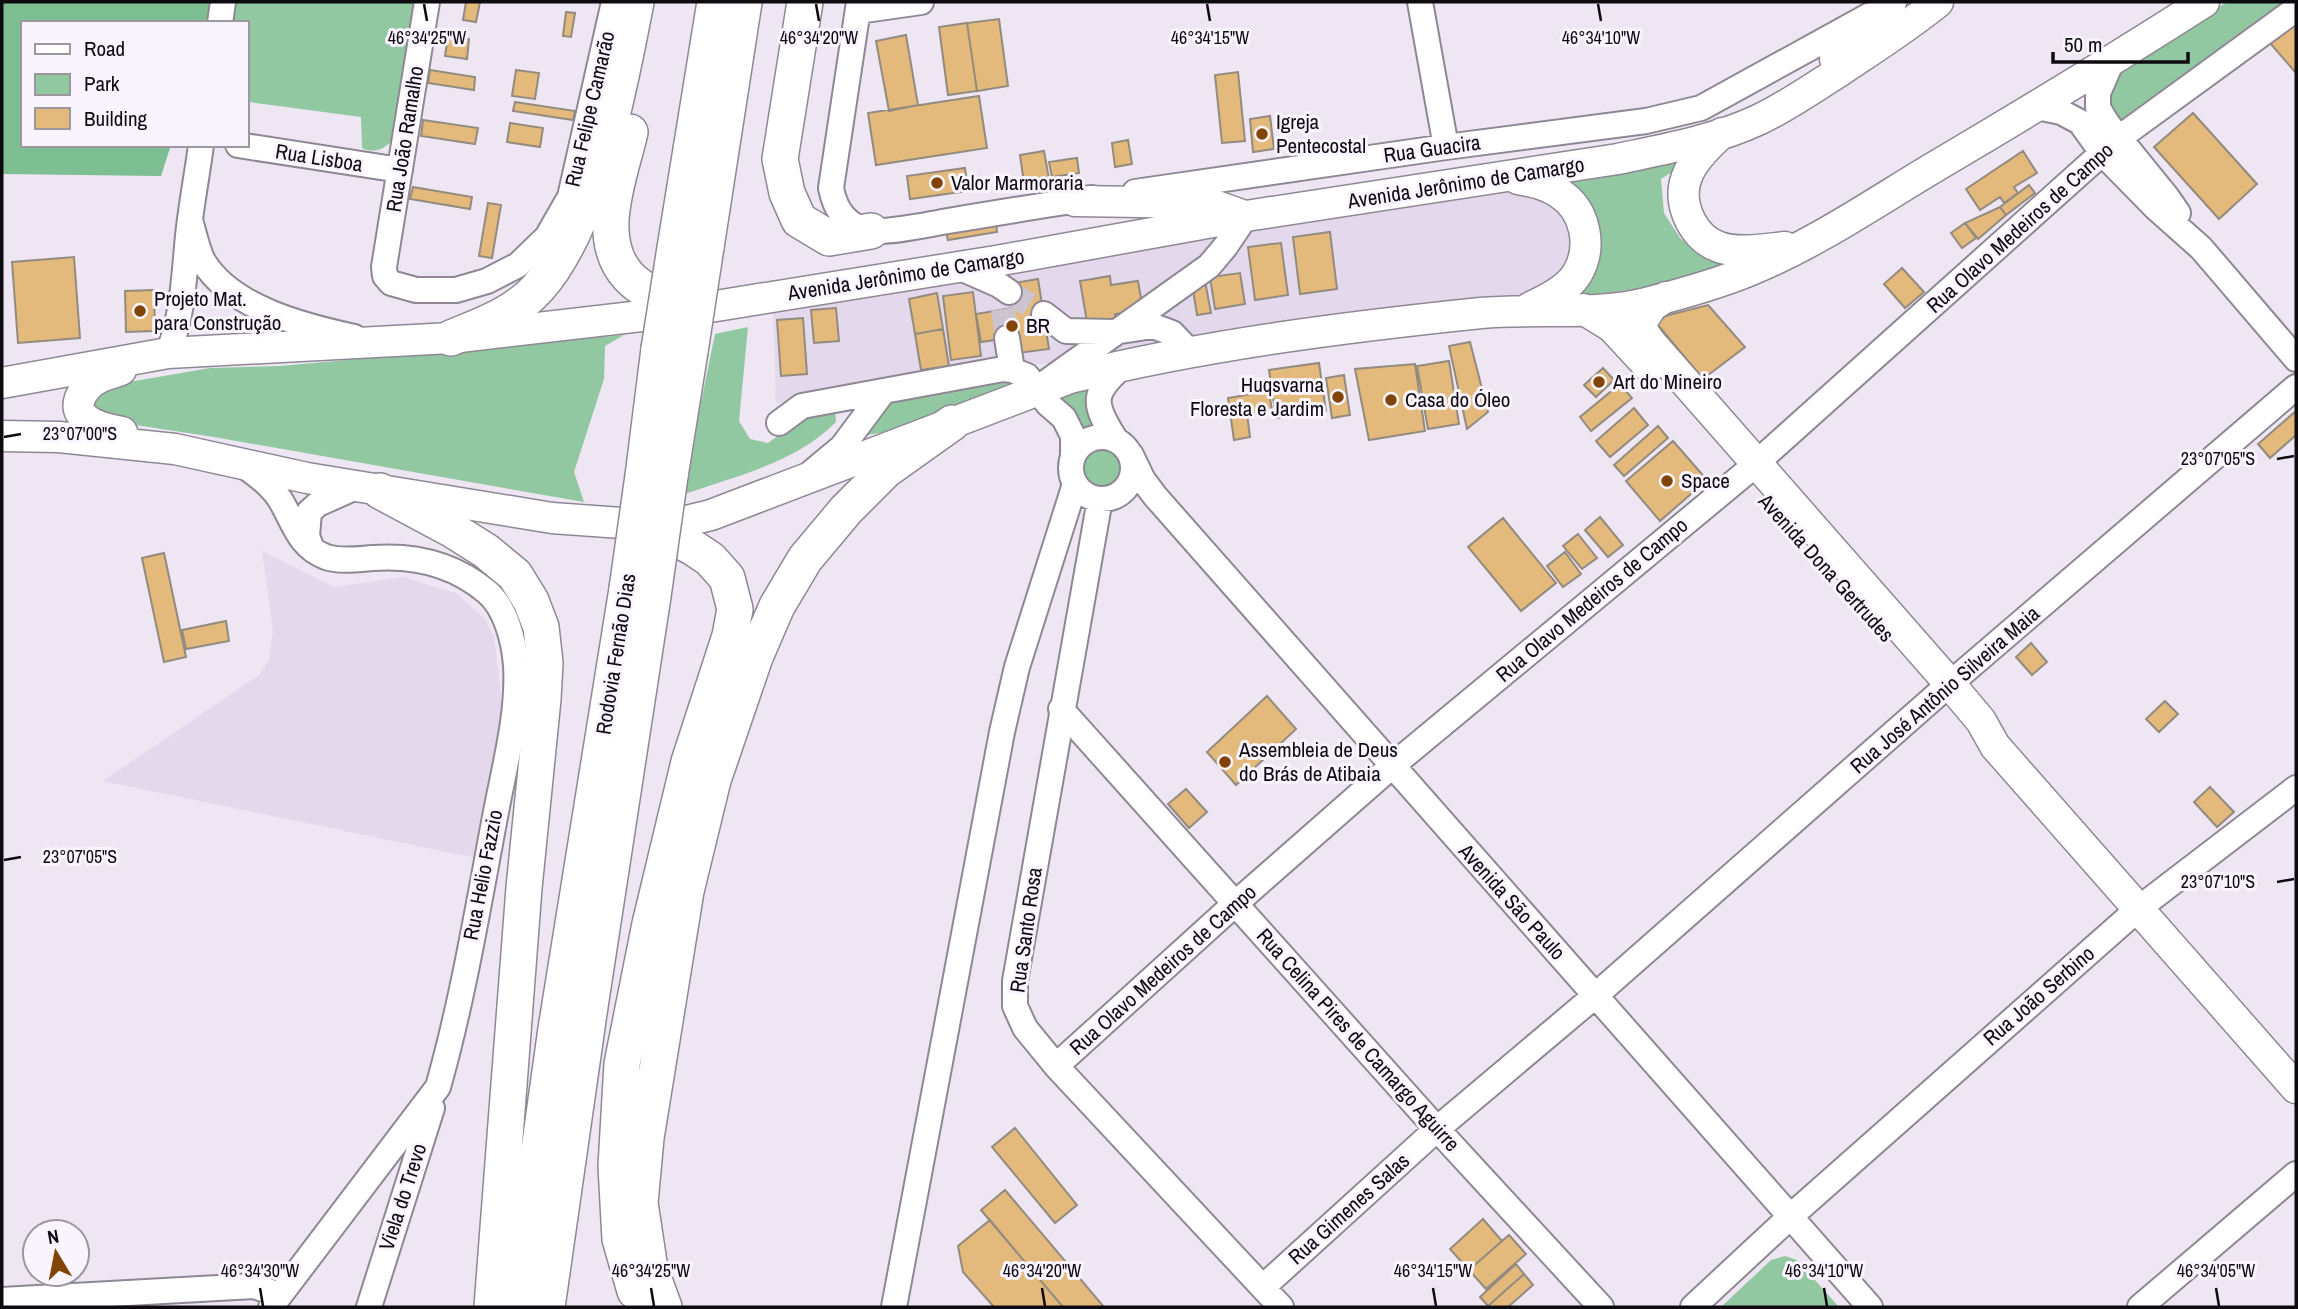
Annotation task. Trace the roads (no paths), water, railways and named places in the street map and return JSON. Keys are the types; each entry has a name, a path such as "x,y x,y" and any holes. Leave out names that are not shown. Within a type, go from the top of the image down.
{"highway":[{"path":"451,338 502,317 537,290 575,230 595,174 622,75 636,2"},
{"path":"656,2 643,78 614,202 611,230 615,257 629,277 685,311"},
{"name":"Rodovia Fernão Dias","path":"691,247 715,2"},
{"name":"Rodovia Fernão Dias","path":"547,1307 589,1013 640,593 675,347 691,247 744,2"},
{"path":"806,2 780,159 787,193 799,220 829,238 872,231"},
{"path":"664,1307 650,1269 640,1203 646,1138 686,891 713,780 777,606 805,559 846,510 886,470 952,423"},
{"path":"368,489 451,529 486,551 515,575 531,601 541,627 545,663 543,699 524,888 492,1307"},
{"path":"640,1307 620,1239 616,1166 622,1064 650,925 688,762 730,636 735,609 727,578 710,559 649,525"},
{"name":"Rodovia Fernão Dias","path":"517,1307 556,1029 640,593"},
{"path":"562,1307 589,1013"}],"main road":[{"name":"Avenida Jerônimo de Camargo","path":"2,383 162,354 451,338 685,311 958,267 1002,287 1246,216 1618,159 1722,133 1758,120 1798,98 1909,25 1938,2"},
{"path":"2,436 59,437 176,449 307,478 552,518 649,525 682,522 711,515 1070,377 1125,364 1376,325 1525,310 1612,308 1643,304 1724,281 1803,245 2037,107 2204,2"},
{"name":"Avenida Jerônimo de Camargo","path":"1798,98 1888,4"},
{"path":"1722,133 1699,154 1683,182 1685,210 1697,232 1719,247 1752,251 1803,245"},
{"path":"1508,177 1540,183 1561,194 1577,211 1587,234 1584,254 1576,275 1552,297 1525,310"},
{"path":"1075,201 1208,203 1246,216"},
{"path":"1643,347 1644,333 1641,323 1652,306 1667,297"},
{"name":"Avenida Dona Gertrudes","path":"1583,309 1643,347 1944,689 1981,721 1995,746 2296,1088"},
{"path":"162,354 97,378 85,388 78,402 80,414 89,422 107,429 151,438 176,449"}],"street":[{"path":"220,21 223,2"},
{"name":"Rua João Ramalho","path":"385,276 384,264 427,2"},
{"name":"Rua Felipe Camarão","path":"385,276 391,284 416,290 456,290 488,281 518,265 547,237 570,197 614,2"},
{"path":"872,231 854,225 844,217 834,204 831,188 859,6 921,2"},
{"path":"1420,2 1446,147"},
{"name":"Rua Guacira","path":"872,231 1446,147 1646,121 1701,108 1888,4"},
{"name":"Rua Olavo Medeiros de Campo","path":"1056,1066 1392,766 1750,469 2111,146 2296,9"},
{"path":"2111,146 2107,123 2098,108 2098,93 2112,61"},
{"path":"2037,107 2062,112 2111,146 2156,208 2201,248 2296,359"},
{"path":"162,354 175,335 179,316 201,147"},
{"name":"Rua Lisboa","path":"248,147 400,170"},
{"path":"1037,390 1209,266 1246,216"},
{"path":"190,220 203,260 223,286 262,308 316,328 376,342"},
{"path":"1044,314 1066,331 1114,332 1153,326 1172,333 1190,352"},
{"path":"1007,338 1012,370"},
{"name":"Avenida São Paulo","path":"1125,364 1106,380 1099,393 1100,411 1155,496 1870,1307"},
{"path":"779,423 802,406 1003,369 1027,376 1048,404 1064,418 1073,436 1070,465 1075,484 1017,667 1002,732 894,1307"},
{"name":"Rua José Antônio Silveira Maia","path":"1596,995 1944,689 2296,387"},
{"path":"806,477 842,447 883,392"},
{"path":"1073,456 1086,441 1095,437 1106,437 1124,447 1134,466 1132,476 1128,486 1110,497"},
{"path":"239,462 261,478 280,499 300,539 312,550"},
{"path":"1075,484 1090,497 1144,493 1155,496"},
{"path":"312,550 307,536 309,512 318,504 368,489"},
{"name":"Rua Santo Rosa","path":"1110,497 1061,709 1015,981 1015,1006 1025,1028 1056,1066 1282,1307"},
{"name":"Rua Helio Fazzio","path":"275,1301 438,1087 447,1057 481,892 514,710 516,665 511,638 503,613 490,594 470,579 449,569 405,557 346,560 328,558 312,550"},
{"name":"Rua Celina Pires de Camargo Aguirre","path":"1061,709 1437,1129 1601,1307"},
{"name":"Rua João Serbino","path":"1693,1307 1791,1216 2138,909 2296,788"},
{"name":"Rua Gimenes Salas","path":"1263,1287 1437,1129 1596,995"},
{"name":"Viela do Trevo","path":"369,1307 438,1087"},
{"path":"2140,1307 2296,1174"},
{"path":"6,1302 254,1286 275,1301"}],"tunnel":[{"path":"1009,292 1044,314"},
{"path":"1003,309 1007,338"}],"place":[{"name":"Igreja Pentecostal","path":"1262,134"},
{"name":"Valor Marmoraria","path":"937,183"},
{"name":"Projeto Mat. para Construção","path":"140,311"},
{"name":"BR","path":"1012,326"},
{"name":"Art do Mineiro","path":"1599,382"},
{"name":"Huqsvarna Floresta e Jardim","path":"1338,397"},
{"name":"Casa do Óleo","path":"1391,400"},
{"name":"Space","path":"1667,481"},
{"name":"Assembleia de Deus do Brás de Atibaia","path":"1225,762"}]}
